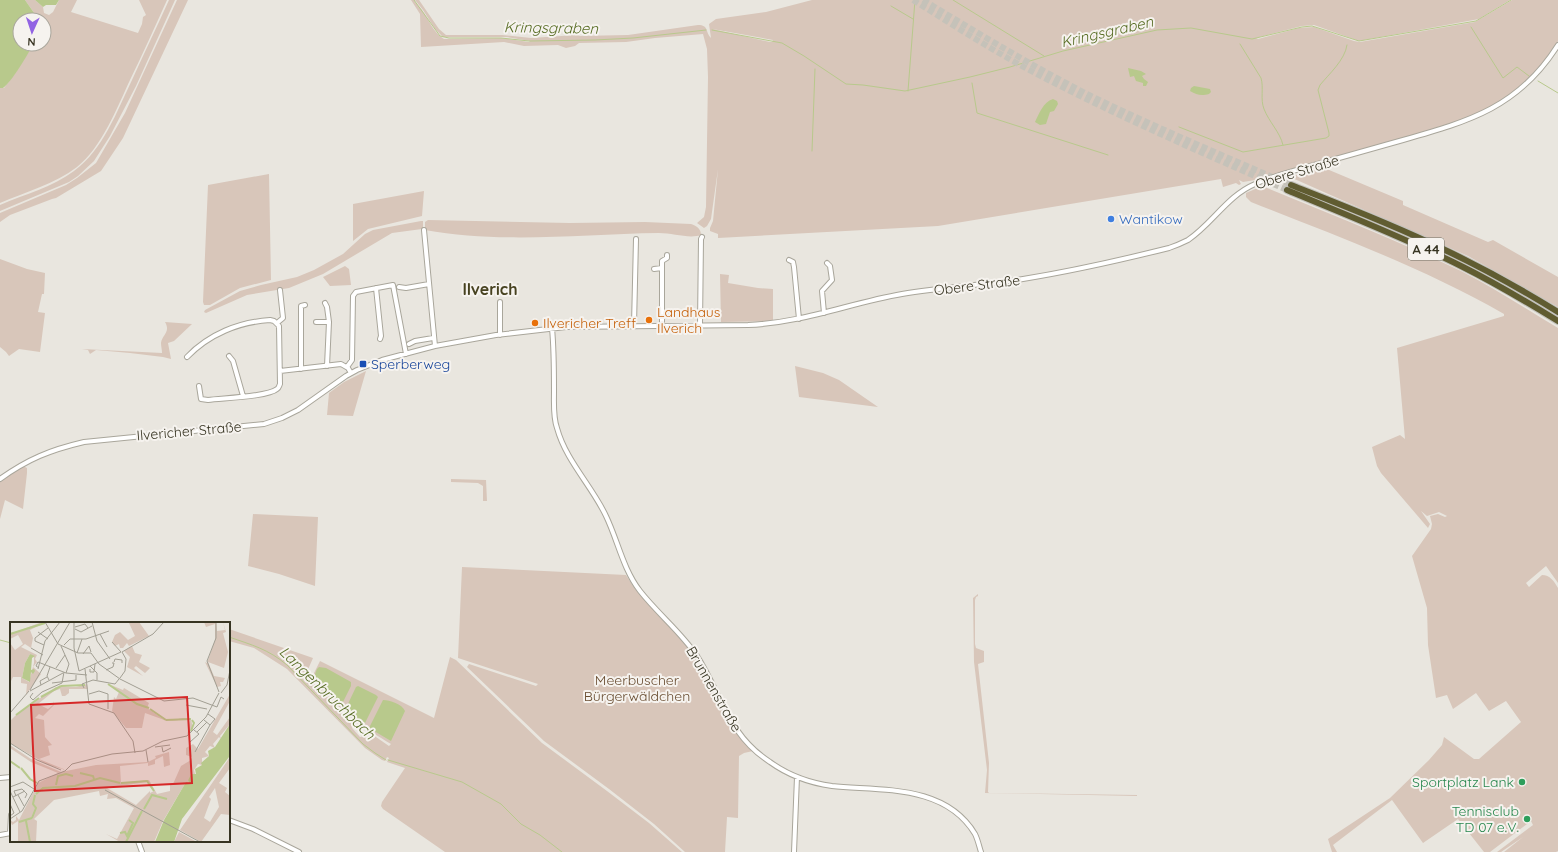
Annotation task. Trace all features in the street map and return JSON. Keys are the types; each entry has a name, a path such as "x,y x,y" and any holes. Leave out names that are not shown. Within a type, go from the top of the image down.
{"highway":[{"name":"A 44","path":"1558,312 1443,248 1391,225 1289,188 1450,261 1507,290 1558,321"}],"street":[{"name":"Obere Straße","path":"371,364 435,346 552,328 634,325 760,324 799,320 873,300 1037,276 1169,248 1181,244 1193,236 1227,202 1248,187 1283,174 1433,132 1472,119 1509,98 1528,83 1558,45"},
{"path":"424,230 435,346"},
{"path":"700,325 702,237"},
{"path":"634,325 636,239"},
{"path":"662,325 662,261 667,258 667,255"},
{"path":"789,260 793,262 794,267 799,320"},
{"path":"824,313 822,291 832,280 830,266 827,263"},
{"path":"654,269 662,268"},
{"path":"399,287 406,288 429,284"},
{"path":"347,367 352,360 353,296 356,292 393,285 406,354"},
{"path":"376,288 381,336 380,339"},
{"path":"277,323 283,318 280,290"},
{"path":"500,302 500,335"},
{"path":"325,303 329,322 327,366"},
{"path":"301,369 301,306 305,305"},
{"path":"187,357 207,340 232,327 270,320 277,323 280,330 280,384 278,388 267,393 208,400 201,399 199,386"},
{"path":"316,322 329,322"},
{"name":"Brunnenstraße","path":"552,328 554,413 556,426 566,451 595,495 607,517 635,584 695,653 706,670 730,722 740,735 756,752 768,761 797,777 831,786 900,791 930,799 941,804 961,818 975,835 981,852"},
{"path":"410,344 415,341 434,338"},
{"path":"229,356 233,361 243,396"},
{"path":"280,371 341,364 347,367 351,373"},
{"name":"Ilvericher Straße","path":"0,479 25,462 42,454 60,447 84,442 264,424 298,410 351,373 371,364"},
{"path":"0,778 10,777"},
{"path":"794,852 797,777"},
{"path":"230,820 253,828 299,852"},
{"path":"0,835 10,833"},
{"path":"138,842 142,852"}],"green space":[{"path":"25,0 35,0 43,7 44,12 33,12"},
{"path":"59,0 77,0 71,12 138,33 143,17 146,15 139,0 167,0 114,115 94,149 86,159 68,173 50,183 0,203 0,88 4,88 28,52 52,52 52,13"},
{"path":"169,0 175,0 136,86 110,136 94,161 69,182 0,211 0,205 48,186 66,177 84,162 93,152 115,117"},
{"path":"177,0 188,0 123,138 101,171 56,198 10,215 0,222 0,213 66,185 96,163 125,113"},
{"path":"411,0 414,0 434,29 444,39 501,38 529,42 530,41 507,37 443,37 435,29 423,10 415,0 419,0 439,29 446,35 502,35 531,38 577,35 628,35 701,25 704,26 711,38 709,24 716,19 766,12 812,0 1510,0 1479,19 1359,41 1314,25 1302,26 1256,38 1258,39 1299,28 1314,27 1360,42 1475,22 1512,0 1558,0 1558,41 1538,69 1527,81 1513,93 1473,117 1267,178 1243,182 1239,180 1241,184 1239,185 1236,183 1223,187 1221,179 938,226 718,238 718,234 710,231 710,228 713,221 718,169 711,219 704,228 697,223 704,217 706,207 708,77 707,49 703,34 626,42 579,43 575,46 566,48 558,45 524,46 504,42 421,47 420,14","holes":["712,29 773,40 770,42"]},
{"path":"1322,167 1403,201 1403,205 1488,242 1493,240 1558,277 1558,307 1468,256 1290,177"},
{"path":"269,174 271,280 240,288 210,305 204,305 208,185"},
{"path":"1262,186 1387,238 1461,271 1498,291 1558,328 1558,583 1546,566 1526,583 1529,587 1542,575 1545,575 1552,579 1558,588 1558,851 1556,852 1504,852 1523,837 1501,852 1497,852 1533,825 1531,821 1490,852 1484,852 1458,819 1423,843 1392,800 1333,845 1337,852 1332,852 1328,839 1390,798 1429,760 1442,745 1444,737 1474,759 1479,759 1521,722 1506,701 1489,711 1476,693 1453,709 1447,695 1436,698 1428,645 1427,608 1412,556 1431,529 1432,524 1430,516 1438,514 1445,517 1447,516 1439,512 1427,516 1421,511 1430,524 1428,528 1381,473 1377,466 1372,447 1400,435 1405,439 1397,348 1504,316 1504,314 1474,297 1411,267 1348,240 1251,202 1246,197 1246,193"},
{"path":"424,191 422,216 368,229 353,241 353,204"},
{"path":"428,220 570,223 645,222 691,224 698,228 701,235 686,236 659,233 542,237 484,237 425,230 425,222"},
{"path":"423,221 422,229 392,233 323,274 289,288 247,295 206,313 204,312 205,310 240,291 297,277 314,270 343,254 365,234 373,230"},
{"path":"0,259 27,269 45,273 44,294 42,294 38,312 45,313 40,352 19,349 9,356 0,347"},
{"path":"345,266 349,269 351,285 330,286 323,277"},
{"path":"720,274 729,275 728,283 773,289 773,321 721,322"},
{"path":"165,322 192,324 174,341 168,343 171,359 96,350 90,354 88,350 82,349 162,353 161,343 167,331 167,325"},
{"path":"795,366 823,373 839,380 878,407 799,397"},
{"path":"366,371 353,416 327,415 329,393 344,382"},
{"path":"23,466 27,468 27,473 23,509 5,500 0,519 0,482"},
{"path":"451,479 486,480 487,501 483,501 483,486 478,483 451,482"},
{"path":"253,514 318,517 315,586 279,574 248,566"},
{"name":"Meerbuscher Bürgerwäldchen","path":"462,567 626,575 635,589 692,652 705,674 729,723 753,751 739,756 738,818 727,817 725,852 685,852 654,824 544,741 467,667 469,664 536,686 538,684 458,658"},
{"path":"978,594 975,600 975,644 976,648 984,651 984,662 978,664 989,763 988,792 1137,796 985,793 987,770 974,662 973,598"},
{"path":"230,629 313,658 306,674 339,709 353,721 354,725 352,728 360,737 373,735 389,746 391,744 359,723 327,695 313,675 320,661 434,718 450,657 456,660 542,743 649,823 682,852 445,852 383,809 381,806 382,802 405,768 387,762 389,758 387,757 385,761 382,760 365,748 287,669 254,648 230,641"}],"shaded area":[{"path":"0,0 25,0 33,12 12,12 12,52 29,52 15,74 3,88 0,88"},
{"path":"35,0 59,0 56,5 46,5 43,7"},
{"path":"1128,68 1141,71 1146,74 1142,76 1148,82 1146,86 1143,86 1143,83 1136,81 1134,76 1130,77"},
{"path":"1194,86 1210,89 1211,92 1206,95 1197,94 1190,91"},
{"path":"1053,99 1057,101 1058,104 1054,111 1050,112 1046,124 1040,125 1035,122 1044,105"},
{"path":"319,667 326,668 351,682 351,686 342,704 334,699 319,683 315,674"},
{"path":"358,686 378,697 365,723 363,724 346,710 356,687"},
{"path":"383,700 396,703 405,711 391,741 369,728"}],"waterway":[{"name":"Kringsgraben","path":"414,0 440,36 449,38 501,38 529,41 595,40 633,38 706,30"},
{"path":"908,91 915,0"},
{"path":"953,0 1044,56"},
{"name":"Kringsgraben","path":"712,30 782,43 846,84 905,91 1010,67 1063,51 1157,30 1191,28 1252,39 1312,26 1359,41 1476,21 1511,0"},
{"path":"891,6 913,19"},
{"path":"1471,27 1503,78 1517,67 1529,76"},
{"path":"1240,44 1261,78 1262,101 1264,109 1282,140 1283,145"},
{"path":"1179,127 1243,152 1326,138 1329,136 1329,133 1318,90 1320,85 1340,61 1346,51 1347,45"},
{"path":"812,151 815,69"},
{"path":"1538,81 1558,93"},
{"path":"972,83 977,113 1108,155"},
{"name":"Langenbruchbach","path":"230,637 266,651 287,665 363,744 386,760"},
{"name":"Langenbruchbach","path":"0,640 10,643"},
{"name":"Langenbruchbach","path":"388,760 462,782 501,804 521,824 540,835 562,852"}],"tunnel":[{"path":"913,0 973,38 1066,89 1160,134 1287,190"},
{"path":"923,0 1026,61 1089,95 1164,130 1291,185"}],"place":[{"name":"Wantikow","path":"1111,219"},
{"name":"Landhaus Ilverich","path":"649,320"},
{"name":"Ilvericher Treff","path":"535,323"},
{"name":"Sperberweg","path":"363,364"},
{"name":"Sportplatz Lank","path":"1522,782"},
{"name":"Tennisclub TD 07 e.V.","path":"1527,819"}],"district":[{"name":"Ilverich","path":"490,289"}]}
